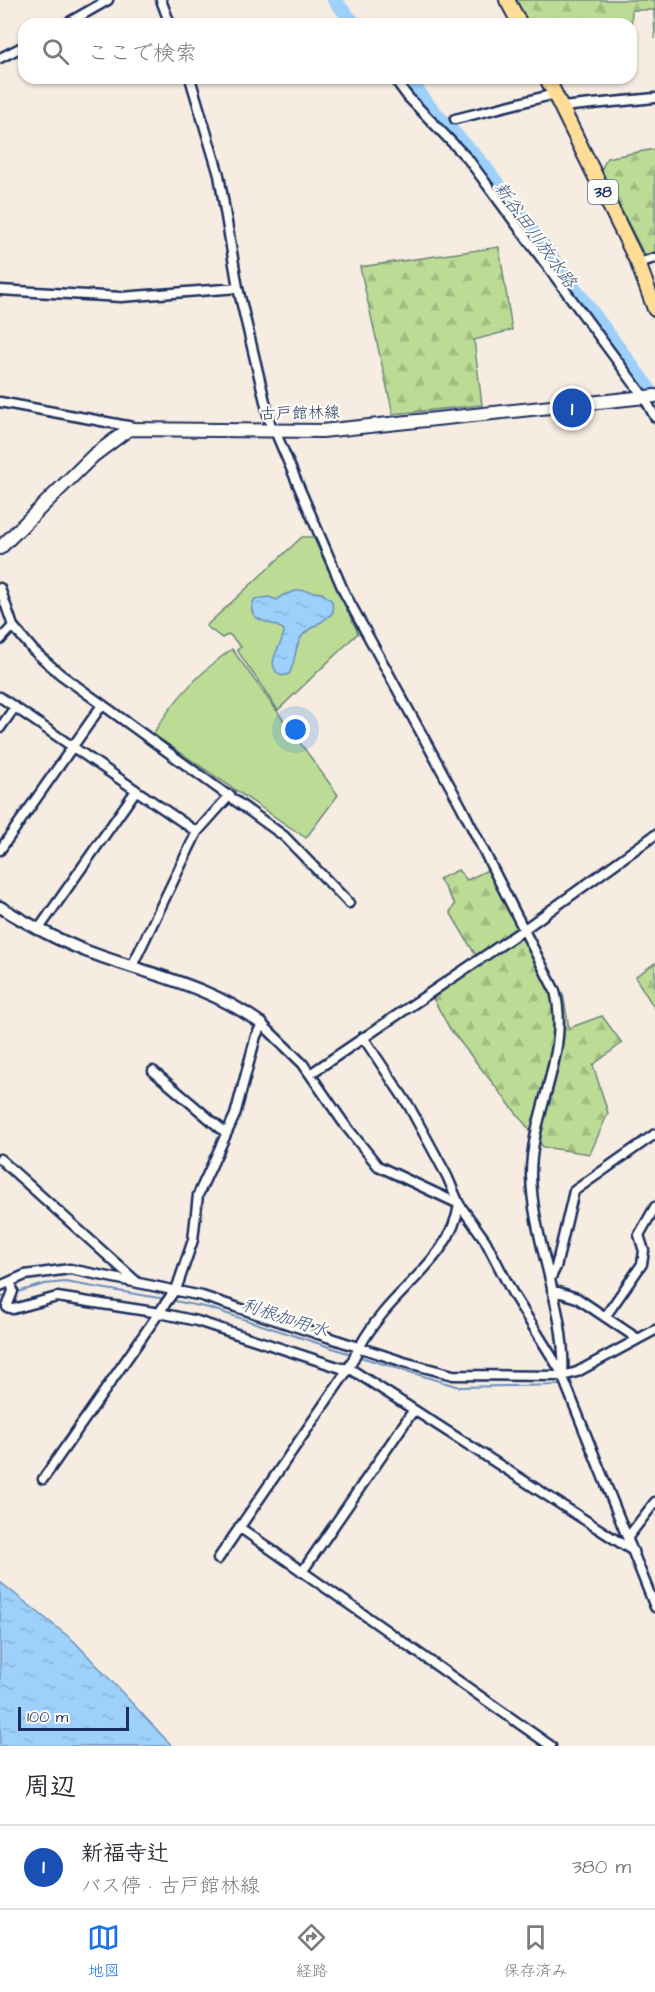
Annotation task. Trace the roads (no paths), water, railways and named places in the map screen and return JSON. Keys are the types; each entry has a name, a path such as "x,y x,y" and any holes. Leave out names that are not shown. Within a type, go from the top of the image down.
{"main road":[{"path":"507,0 517,18"},
{"name":"38","path":"550,84 638,262 655,309"},
{"name":"古戸館林線","path":"0,548 93,456 123,431 136,428 273,431 344,429 649,396"}],"street":[{"path":"76,18 108,0"},
{"path":"161,0 168,18"},
{"path":"0,58 18,49"},
{"path":"192,84 219,176 238,288 273,431 345,592 461,806 555,991 559,1007 559,1034 533,1145 531,1174 533,1199 561,1337 563,1376"},
{"path":"399,84 468,159 649,396 655,417"},
{"path":"454,119 558,101 655,98"},
{"path":"638,262 655,258"},
{"path":"0,290 69,296 138,297 238,288"},
{"path":"0,402 136,428"},
{"path":"0,588 13,626 33,650 102,705 284,836 350,903"},
{"path":"0,640 13,626"},
{"path":"0,697 73,746 135,792 197,832"},
{"path":"0,850 102,705"},
{"path":"0,728 15,707"},
{"path":"38,930 135,792"},
{"path":"132,966 197,832 230,795"},
{"path":"310,1074 523,930 655,835"},
{"path":"0,907 38,930 87,951 216,994 262,1024 310,1074 345,1125 378,1166 459,1204"},
{"path":"44,1479 174,1291 193,1240 198,1195 235,1115 256,1036 262,1024"},
{"path":"363,1037 409,1106 447,1176 459,1204 493,1254 513,1294 563,1376 655,1607"},
{"path":"153,1071 214,1126 226,1133"},
{"path":"550,1280 556,1266 574,1191 655,1134"},
{"path":"0,1159 139,1283"},
{"path":"218,1559 349,1368 355,1352 382,1314 426,1268 444,1242 458,1212 459,1204"},
{"path":"606,1317 642,1264 644,1251 639,1235 655,1207"},
{"path":"0,1286 25,1275 57,1269 139,1283 208,1298 355,1352 453,1374 563,1376 577,1372 655,1330"},
{"path":"11,1282 13,1291 7,1307 14,1309 57,1297 160,1313 197,1321 342,1368 349,1368 633,1551"},
{"path":"552,1290 577,1298 638,1339"},
{"path":"302,1572 413,1411"},
{"path":"628,1537 655,1502"},
{"path":"239,1527 551,1746"}],"water":[{"path":"299,590 322,593 332,601 333,612 302,636 289,674 282,676 273,666 273,660 284,630 255,617 252,607 255,599 269,597 277,600 283,595"},
{"path":"0,1582 74,1641 172,1746 0,1746"}],"waterway":[{"name":"新谷田川放水路","path":"334,0 350,18"},
{"name":"新谷田川放水路","path":"413,84 430,107 482,163 655,397"},
{"name":"利根加用水","path":"14,1293 45,1284 65,1282 165,1299"},
{"name":"利根加用水","path":"0,1297 9,1295"},
{"name":"利根加用水","path":"170,1300 209,1308 351,1354"},
{"name":"利根加用水","path":"357,1356 459,1387 561,1385"}],"place":[{"name":"新福寺辻","path":"572,408"}]}
